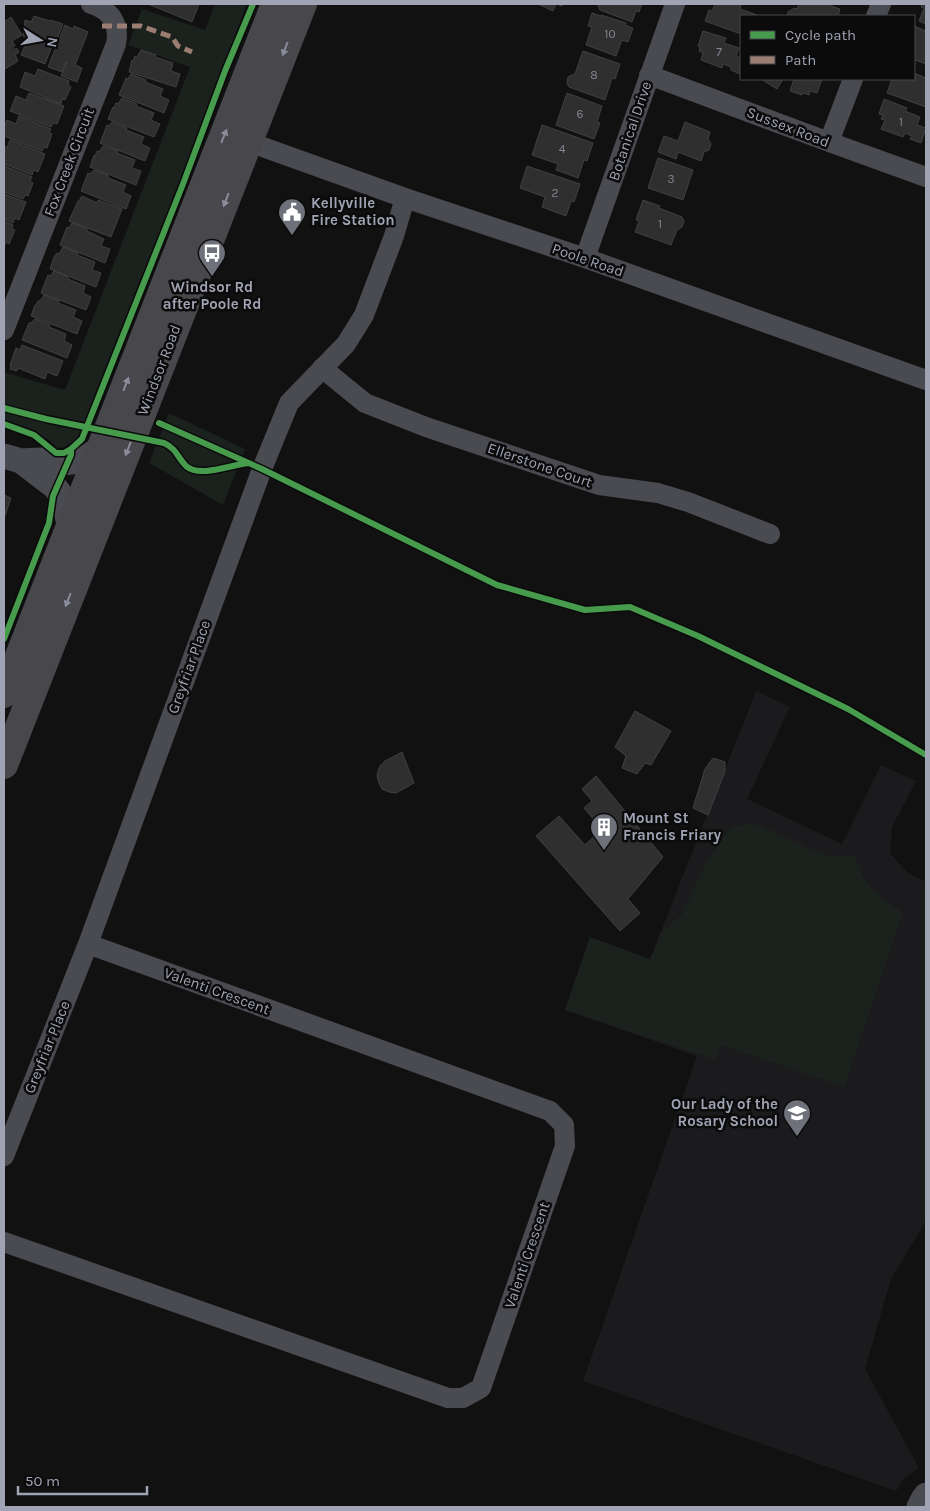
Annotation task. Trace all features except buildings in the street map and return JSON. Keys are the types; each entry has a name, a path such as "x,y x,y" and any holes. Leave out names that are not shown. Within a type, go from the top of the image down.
{"main road":[{"name":"Windsor Road","path":"4,694 276,4"},
{"name":"Windsor Road","path":"4,765 303,4"}],"street":[{"name":"Fox Creek Circuit","path":"4,330 116,44 117,28 114,20 104,9 91,4"},
{"name":"Botanical Drive","path":"585,258 674,4"},
{"name":"Sussex Road","path":"649,75 926,177"},
{"path":"829,142 853,80"},
{"name":"Poole Road","path":"249,142 405,198 585,258 926,380"},
{"name":"Greyfriar Place","path":"4,1156 88,944 262,469 289,403 346,344 364,315 394,236 405,198"},
{"name":"Ellerstone Court","path":"322,368 365,403 426,427 599,485 665,495 770,534"},
{"path":"12,458 70,463 87,458 102,445"},
{"path":"12,458 55,486 64,503 70,528"},
{"name":"Valenti Crescent","path":"4,1242 448,1398 463,1398 481,1388 565,1146 564,1125 550,1111 88,944"},
{"path":"919,1507 926,1495"}],"shaded area":[{"path":"215,4 247,4 183,174 80,434 70,444 57,448 48,439 4,426 4,372 65,390 190,67 128,45 142,9 205,30"},
{"path":"169,413 245,449 223,505 149,463"},
{"name":"Our Lady of the Rosary School","path":"756,691 790,707 747,799 842,844 881,765 916,781 892,827 890,853 907,872 926,882 926,1217 923,1226 891,1279 865,1369 919,1468 903,1479 896,1491 583,1381 697,1056 565,1010 590,937 650,959"},
{"path":"745,824 760,825 821,854 855,856 867,883 879,895 903,912 844,1087 721,1045 716,1060 565,1010 590,937 650,959 661,933 682,914 703,868 726,833 735,827"}],"marked path":[{"path":"102,26 141,26 172,37 178,46 192,52"}],"cycle path":[{"path":"4,639 49,523 53,496 71,455 71,449 82,439 183,184 225,71 253,4"},
{"path":"4,408 46,419 164,443 172,448 186,466 199,471 216,470 248,463"},
{"path":"159,423 262,469 497,585 585,610 630,607 698,636 848,709 926,755"},
{"path":"4,424 34,435 56,453 64,453 71,449"}],"place":[{"name":"Kellyville Fire Station","path":"292,236"},
{"name":"Windsor Rd after Poole Rd","path":"212,277"},
{"name":"Mount St Francis Friary","path":"604,851"},
{"name":"Our Lady of the Rosary School","path":"797,1137"}]}
